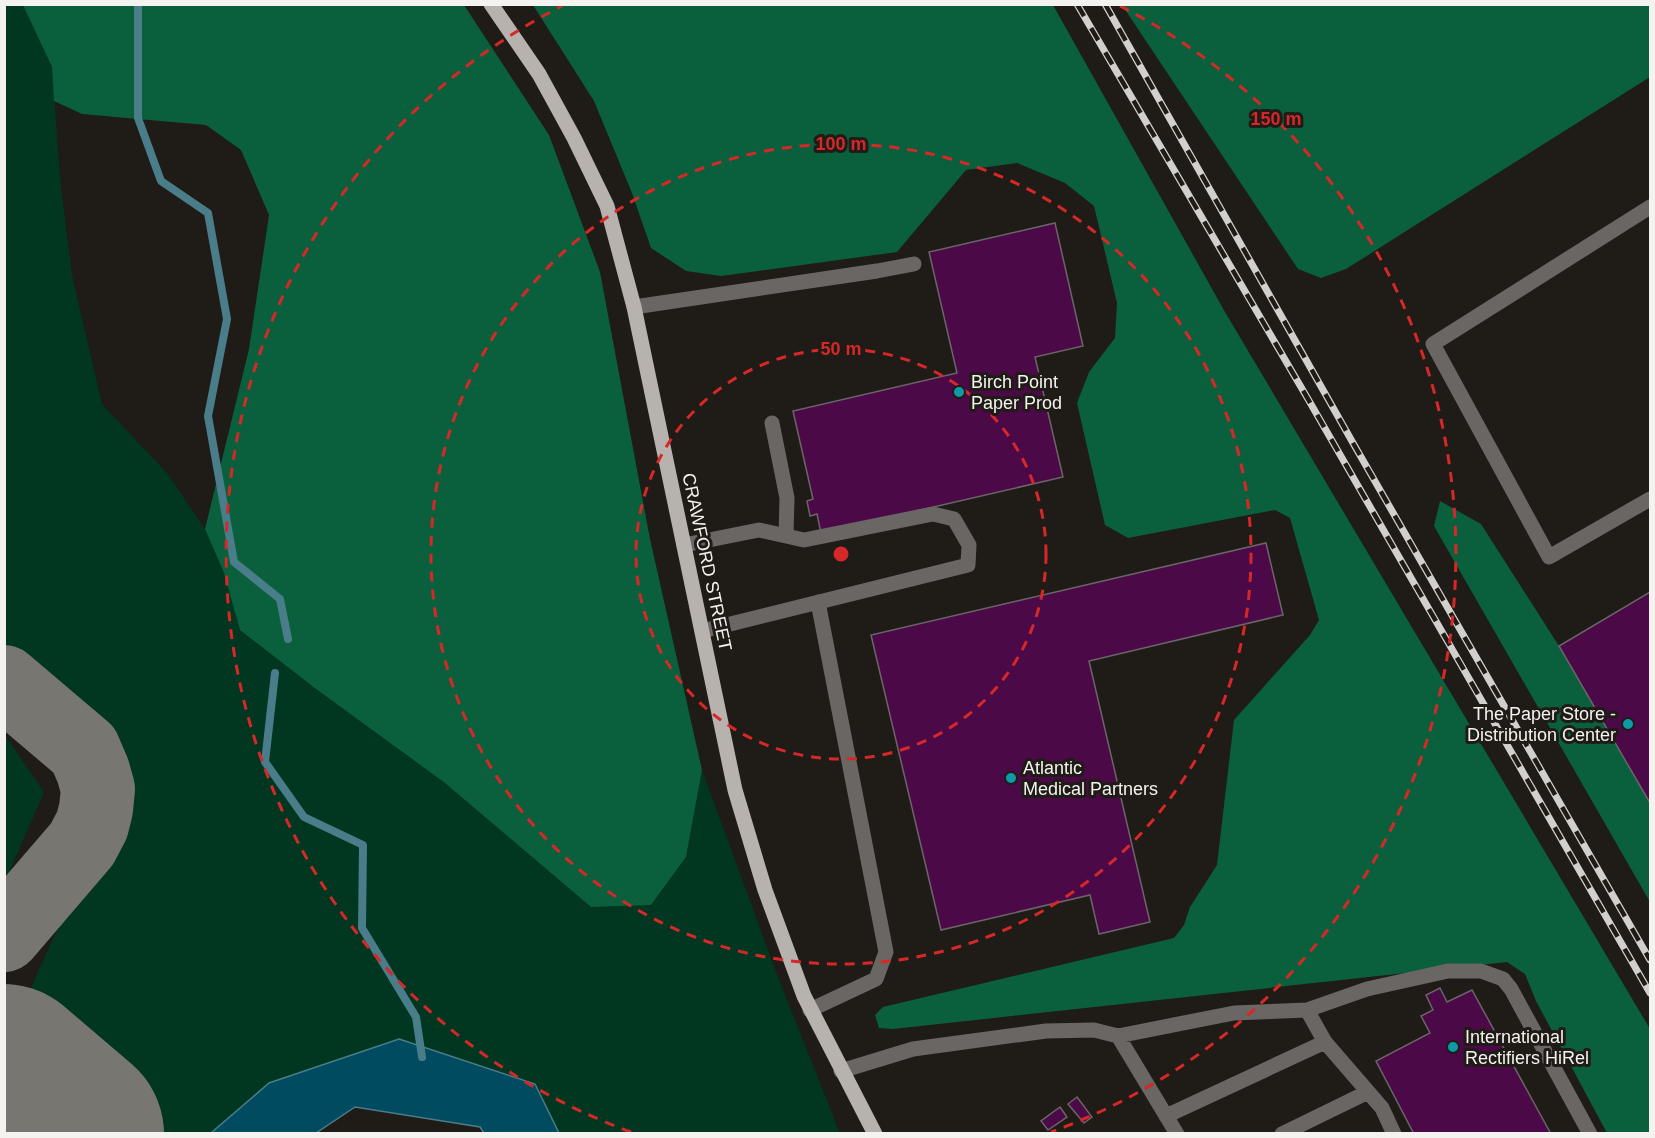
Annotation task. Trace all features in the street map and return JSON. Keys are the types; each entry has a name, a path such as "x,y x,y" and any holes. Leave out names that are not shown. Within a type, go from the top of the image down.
{"main road":[{"name":"CRAWFORD STREET","path":"491,4 539,74 574,138 607,206 634,307 735,790 768,900 810,1010 875,1134"}],"lane":[{"path":"1650,207 1433,344 1550,557 1650,499"},
{"path":"634,307 877,272 915,264"},
{"path":"772,423 787,498 786,536"},
{"path":"684,545 759,530 804,540 933,514 954,519 969,545 968,565 702,631"},
{"path":"810,1010 876,979 886,952 818,602"},
{"path":"842,1071 914,1049 1046,1031 1094,1030 1118,1035 1234,1013 1307,1011 1367,989 1448,971 1481,971 1503,979 1511,989 1590,1134"},
{"path":"1307,1011 1325,1042 1382,1108 1395,1134"},
{"path":"1118,1035 1177,1134"},
{"path":"1166,1116 1325,1042"},
{"path":"1282,1134 1368,1092"}],"green space":[{"path":"23,4 52,67 61,188 72,275 102,404 168,474 205,529 224,573 316,689 445,783 591,907 651,905 686,857 702,770 778,977 840,1133 559,1133 535,1084 269,1083 211,1133 145,1133 156,1119 23,1007 56,932 106,847 120,806 121,784 116,762 99,733 5,649 4,5"},
{"path":"23,5 464,5 549,135 600,272 650,539 702,770 686,857 651,905 591,907 445,783 316,689 240,630 224,573 205,529 249,349 269,215 241,150 206,125 82,114 54,101 52,67"},
{"path":"533,5 1053,5 1225,312 1650,1029 1650,1133 1607,1133 1536,1001 1525,974 1507,962 893,1029 879,1028 875,1015 883,1007 1174,938 1184,925 1190,907 1217,865 1234,720 1310,635 1319,620 1290,518 1275,510 1128,538 1105,525 1077,403 1089,372 1115,338 1117,303 1094,206 1065,183 1017,163 966,170 897,252 721,276 686,271 651,248 632,193 594,101"},
{"path":"1122,5 1650,5 1650,77 1346,269 1321,278 1298,269"},
{"path":"1440,501 1481,524 1559,646 1650,802 1650,902 1434,526"},
{"path":"5,735 44,792 5,882"}],"water":[{"path":"399,1039 535,1084 559,1133 484,1133 480,1127 355,1107 316,1133 211,1133 269,1083"}],"building":[{"name":"Birch Point Paper Prod","path":"1055,223 1083,346 1035,357 1063,477 821,533 817,514 810,516 807,501 813,499 793,411 957,373 929,252"},
{"name":"Atlantic Medical Partners","path":"1266,543 1283,615 1089,661 1150,922 1099,934 1090,895 941,930 871,635"},
{"name":"The Paper Store - Distribution Center","path":"1650,592 1650,803 1559,646"},
{"name":"International Rectifiers HiRel","path":"1440,988 1447,1002 1472,990 1551,1134 1414,1134 1376,1061 1430,1033 1421,1016 1433,1010 1426,995"},
{"path":"1077,1097 1092,1117 1084,1123 1068,1104"},
{"path":"1060,1107 1067,1117 1048,1130 1041,1121"}],"waterway":[{"path":"138,4 138,118 161,181 208,213 227,319 208,416 234,562 280,599 288,639"},
{"path":"275,673 265,762 304,817 363,845 362,928 416,1017 422,1057"}],"taxiway":[{"path":"4,682 84,750 98,789 92,825 82,844 4,935"}],"runway":[{"path":"4,1076 72,1134"}],"railway":[{"path":"1077,4 1308,399 1650,993"},
{"path":"1105,4 1353,443 1650,960"}],"place":[{"name":"Birch Point Paper Prod","path":"959,392"},
{"name":"The Paper Store - Distribution Center","path":"1628,724"},
{"name":"Atlantic Medical Partners","path":"1011,778"},
{"name":"International Rectifiers HiRel","path":"1453,1047"}]}
